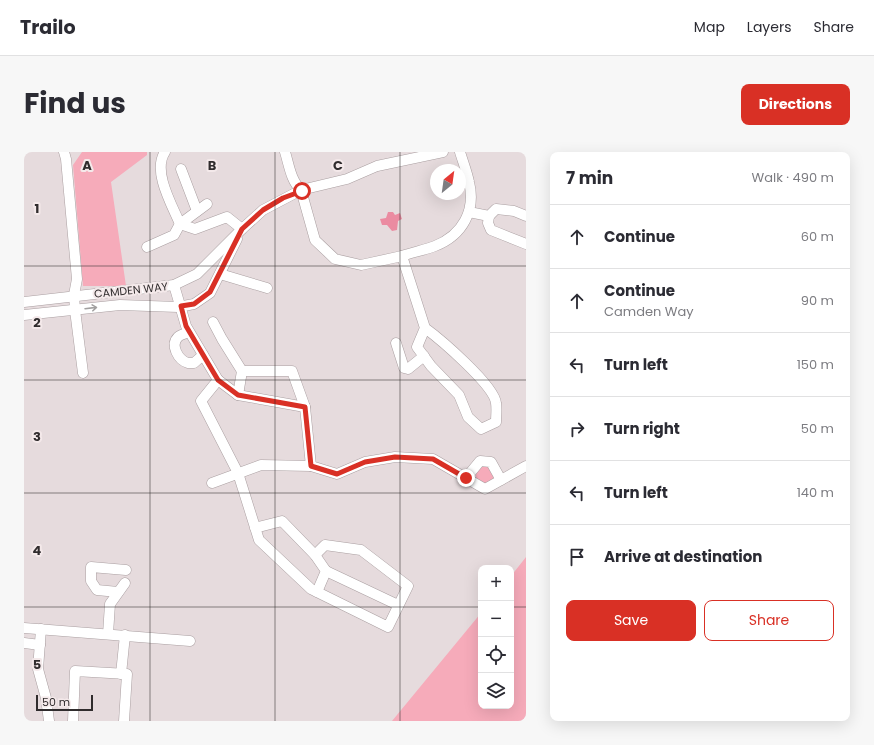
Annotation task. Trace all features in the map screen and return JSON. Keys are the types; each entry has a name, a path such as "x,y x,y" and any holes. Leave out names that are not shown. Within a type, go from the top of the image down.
{"street":[{"path":"64,152 66,159 77,279 74,296 75,310 84,373"},
{"path":"165,152 161,158 160,175 180,224 195,229 227,217 242,229 263,210 283,198 302,190 347,179 377,166 443,152"},
{"path":"285,152 294,180 297,186 302,190 315,240 335,259 361,264 402,256 436,245 452,236 465,222 471,208 470,183 460,152"},
{"path":"181,169 197,211"},
{"path":"147,247 174,235 180,224 206,204"},
{"path":"526,216 514,211 496,209 488,216 488,223 491,230 526,244"},
{"path":"469,212 488,216"},
{"name":"CAMDEN WAY","path":"24,302 174,286 197,274 242,229"},
{"name":"CAMDEN WAY","path":"24,315 120,305 162,307 194,304 210,292 242,229"},
{"path":"402,256 425,328 442,341 484,382 496,402 496,422 481,429 468,417 459,395 432,366 417,347 425,328"},
{"path":"220,274 267,288"},
{"path":"174,286 186,326 218,380 238,395 305,407"},
{"path":"213,322 242,371 238,395"},
{"path":"190,332 178,336 174,343 174,348 187,363 194,363 203,355"},
{"path":"396,342 404,368 408,369 424,356"},
{"path":"242,371 292,371 305,407 311,466"},
{"path":"218,380 201,401 238,473 259,540 310,589 388,627 408,586 362,550 325,545 315,555"},
{"path":"212,482 262,465 311,466 337,474 365,462 395,457 433,459 485,489 526,466"},
{"path":"466,478 480,461 491,462 501,480"},
{"path":"255,528 282,521 315,555 326,571 398,605"},
{"path":"118,592 96,590 91,581 92,568 126,570"},
{"path":"317,592 326,571"},
{"path":"108,634 110,604 125,583"},
{"path":"24,628 190,641"},
{"path":"41,629 38,668 46,698 49,721"},
{"path":"121,674 125,635"},
{"path":"24,643 40,645"},
{"path":"72,721 75,671 127,674 124,721"}],"shaded area":[{"path":"82,152 147,152 147,155 111,182 126,286 83,286 73,165"},
{"path":"388,212 393,212 395,215 400,213 402,219 398,221 397,230 392,231 387,225 382,225 380,219 386,218"},
{"path":"483,466 489,467 494,475 493,480 486,485 476,479 477,471"},
{"path":"526,557 526,721 392,721 478,617 478,709 514,709 514,572"}],"route":[{"path":"302,191 283,198 263,210 242,229 210,292 194,304 181,306 186,326 218,380 238,395 305,407 311,466 337,474 365,462 395,457 433,459 466,478"}]}
